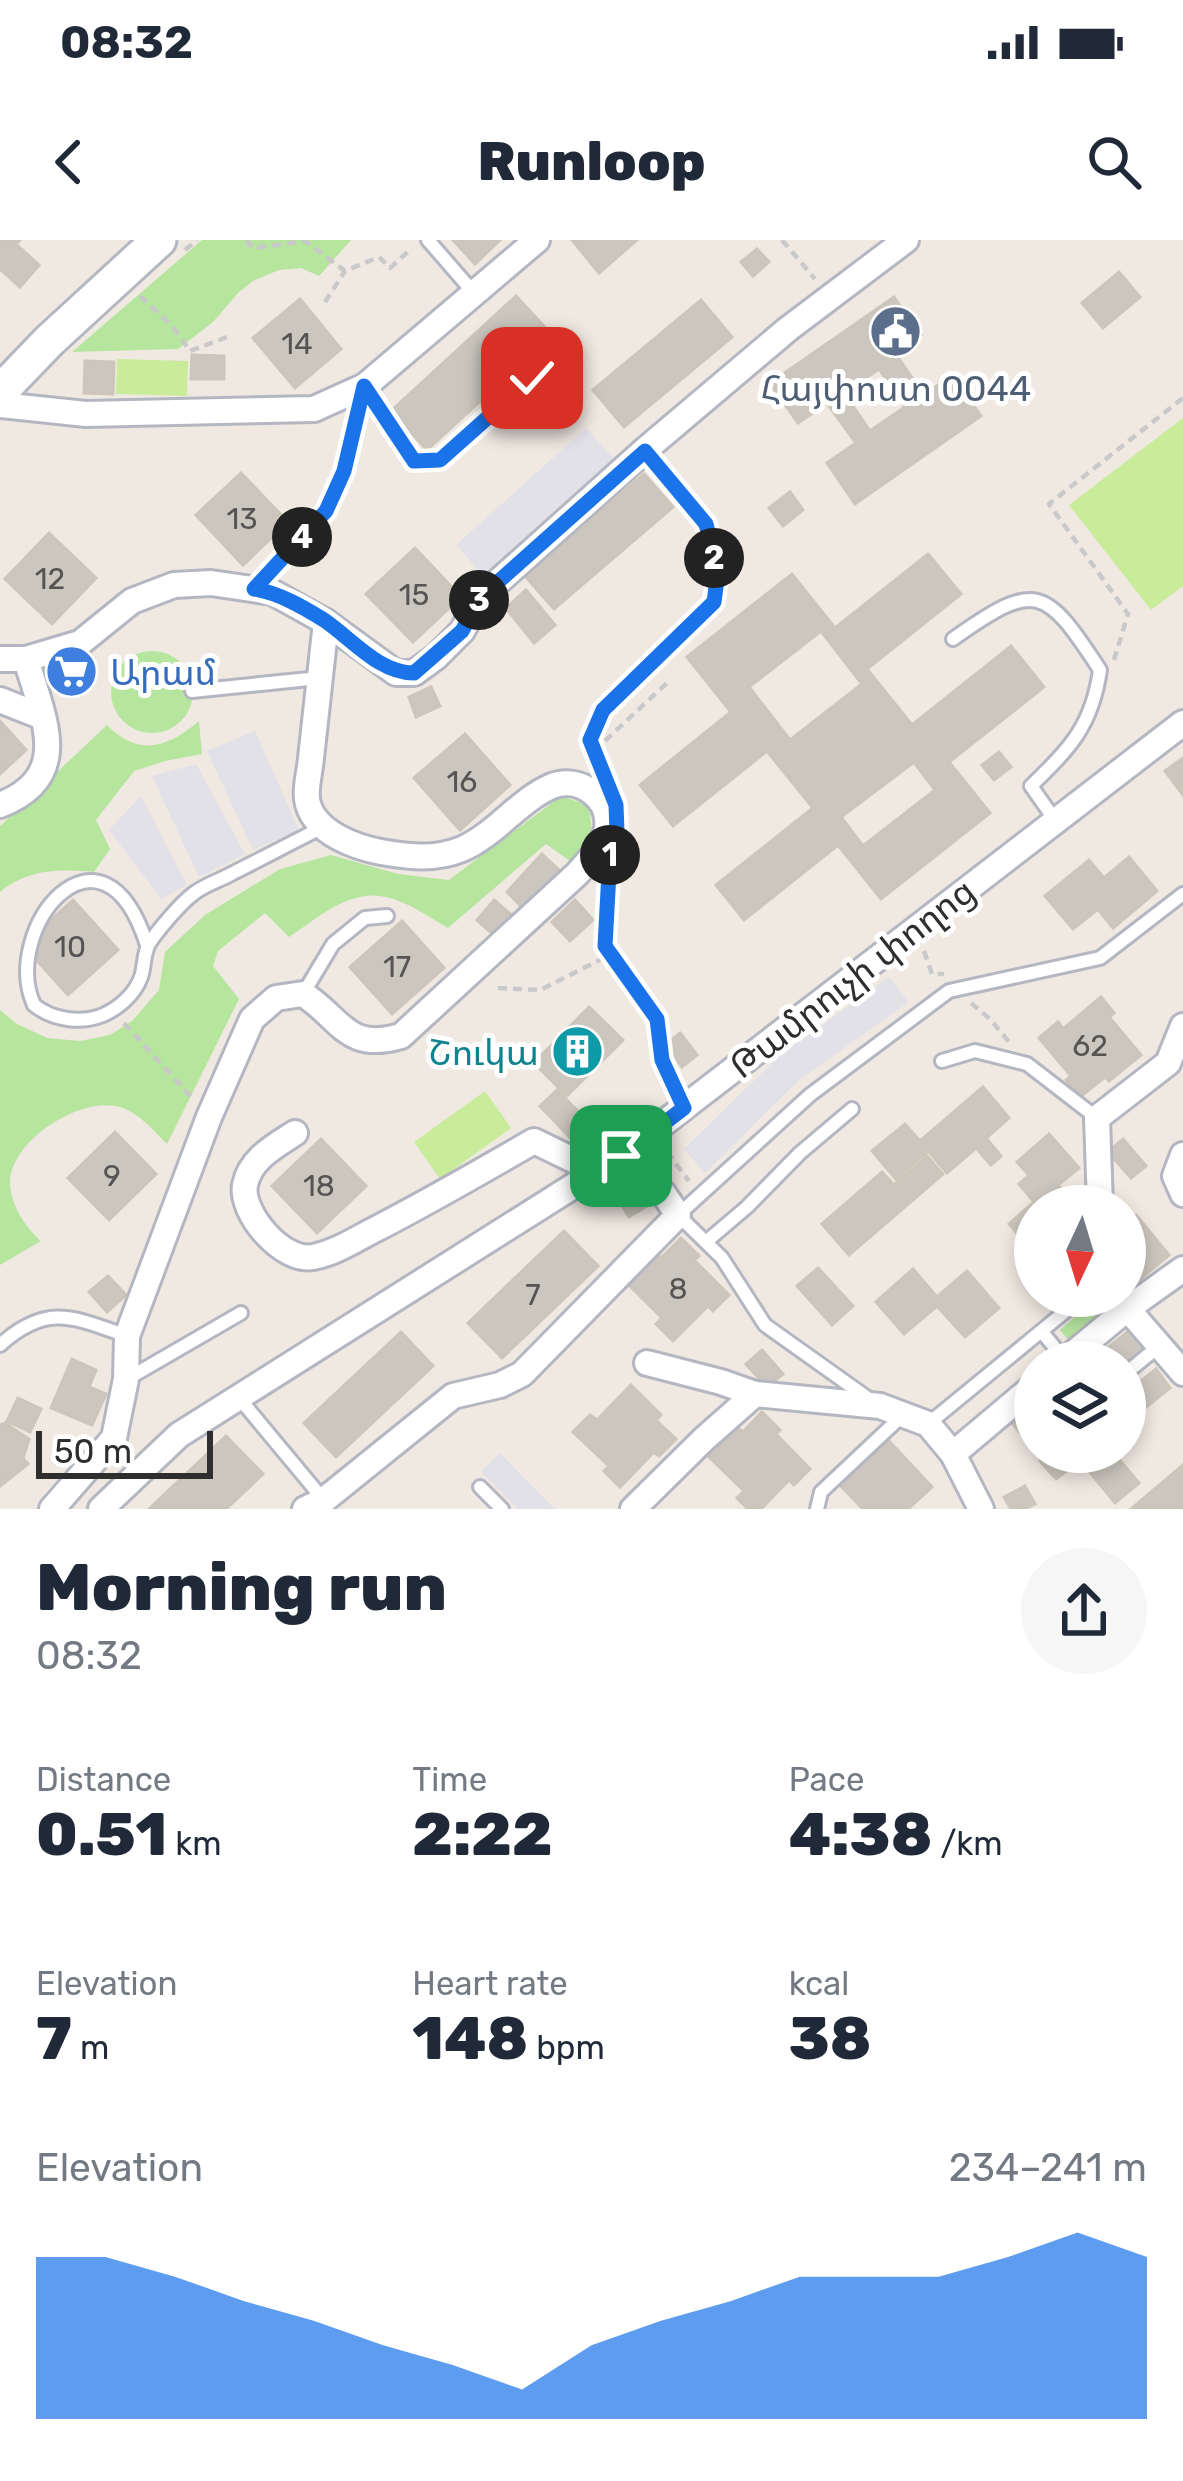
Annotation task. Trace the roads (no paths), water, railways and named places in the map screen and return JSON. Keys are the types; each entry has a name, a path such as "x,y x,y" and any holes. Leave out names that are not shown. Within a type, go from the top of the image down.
{"main road":[{"path":"0,392 49,340 159,240"}],"street":[{"path":"0,405 86,415 314,409 364,386 537,240"},
{"path":"0,805 40,777 50,741 13,659 80,644 132,602 174,585 211,583 272,592 326,622 396,673 414,673 462,631 481,597 645,451 788,329 906,240"},
{"path":"52,1509 114,1438 126,1379 127,1336 209,1117 252,1019 276,998 303,994 326,1008 340,1028 363,1040 401,1036 577,874 596,853 607,827 601,801 584,787 568,783 548,788 468,847 442,856 416,858 371,850 323,827 307,800 326,622"},
{"path":"0,700 43,717"},
{"name":"Թամրուչի փողոց","path":"101,1509 179,1436 598,1172 652,1133 1183,723"},
{"path":"1099,1185 1096,1118 1168,1063 1183,1026"},
{"path":"295,1132 254,1163 245,1185 246,1207 286,1253 307,1259 425,1204 534,1141 598,1172"},
{"path":"1183,1155 1175,1176 1183,1194"},
{"path":"314,1504 453,1396 500,1385 522,1374 670,1204"},
{"path":"1146,1289 1183,1269"},
{"path":"1084,1341 1107,1317"},
{"path":"1135,1317 1183,1373"},
{"path":"647,1363 755,1394 891,1411 928,1424 952,1454 981,1509"},
{"path":"633,1509 755,1394"},
{"path":"952,1454 1014,1402"}],"lane":[{"path":"424,240 474,293"},
{"path":"364,386 414,461 428,462 440,460 532,378"},
{"path":"254,589 326,511 344,471 364,386"},
{"path":"953,639 997,608 1026,597 1050,605 1100,670 1095,705 1080,732 1030,786 1055,820"},
{"path":"192,692 320,678"},
{"path":"147,945 193,894 323,827"},
{"path":"16,992 41,1011 91,1020 113,1011 141,978 147,945 140,923 125,903 100,886 71,880 46,885"},
{"path":"817,1509 821,1492 891,1411 764,1325 722,1258 670,1204 700,1194 810,1094 949,991 1100,958 1183,894"},
{"path":"303,994 333,944 365,918 387,916"},
{"path":"942,1061 975,1051 1028,1064 1096,1118"},
{"path":"707,1241 852,1109"},
{"path":"126,1379 241,1313"},
{"path":"0,1345 34,1320 61,1316 127,1336"},
{"path":"928,1424 1060,1317"},
{"path":"1042,1332 1049,1341"},
{"path":"1146,1357 1159,1346"},
{"path":"238,1398 314,1504"},
{"path":"480,1487 502,1509"}],"place":[{"name":"Հայփոստ 0044","path":"896,332"},
{"name":"Արամ","path":"71,672"},
{"name":"Շուկա","path":"578,1052"}]}
